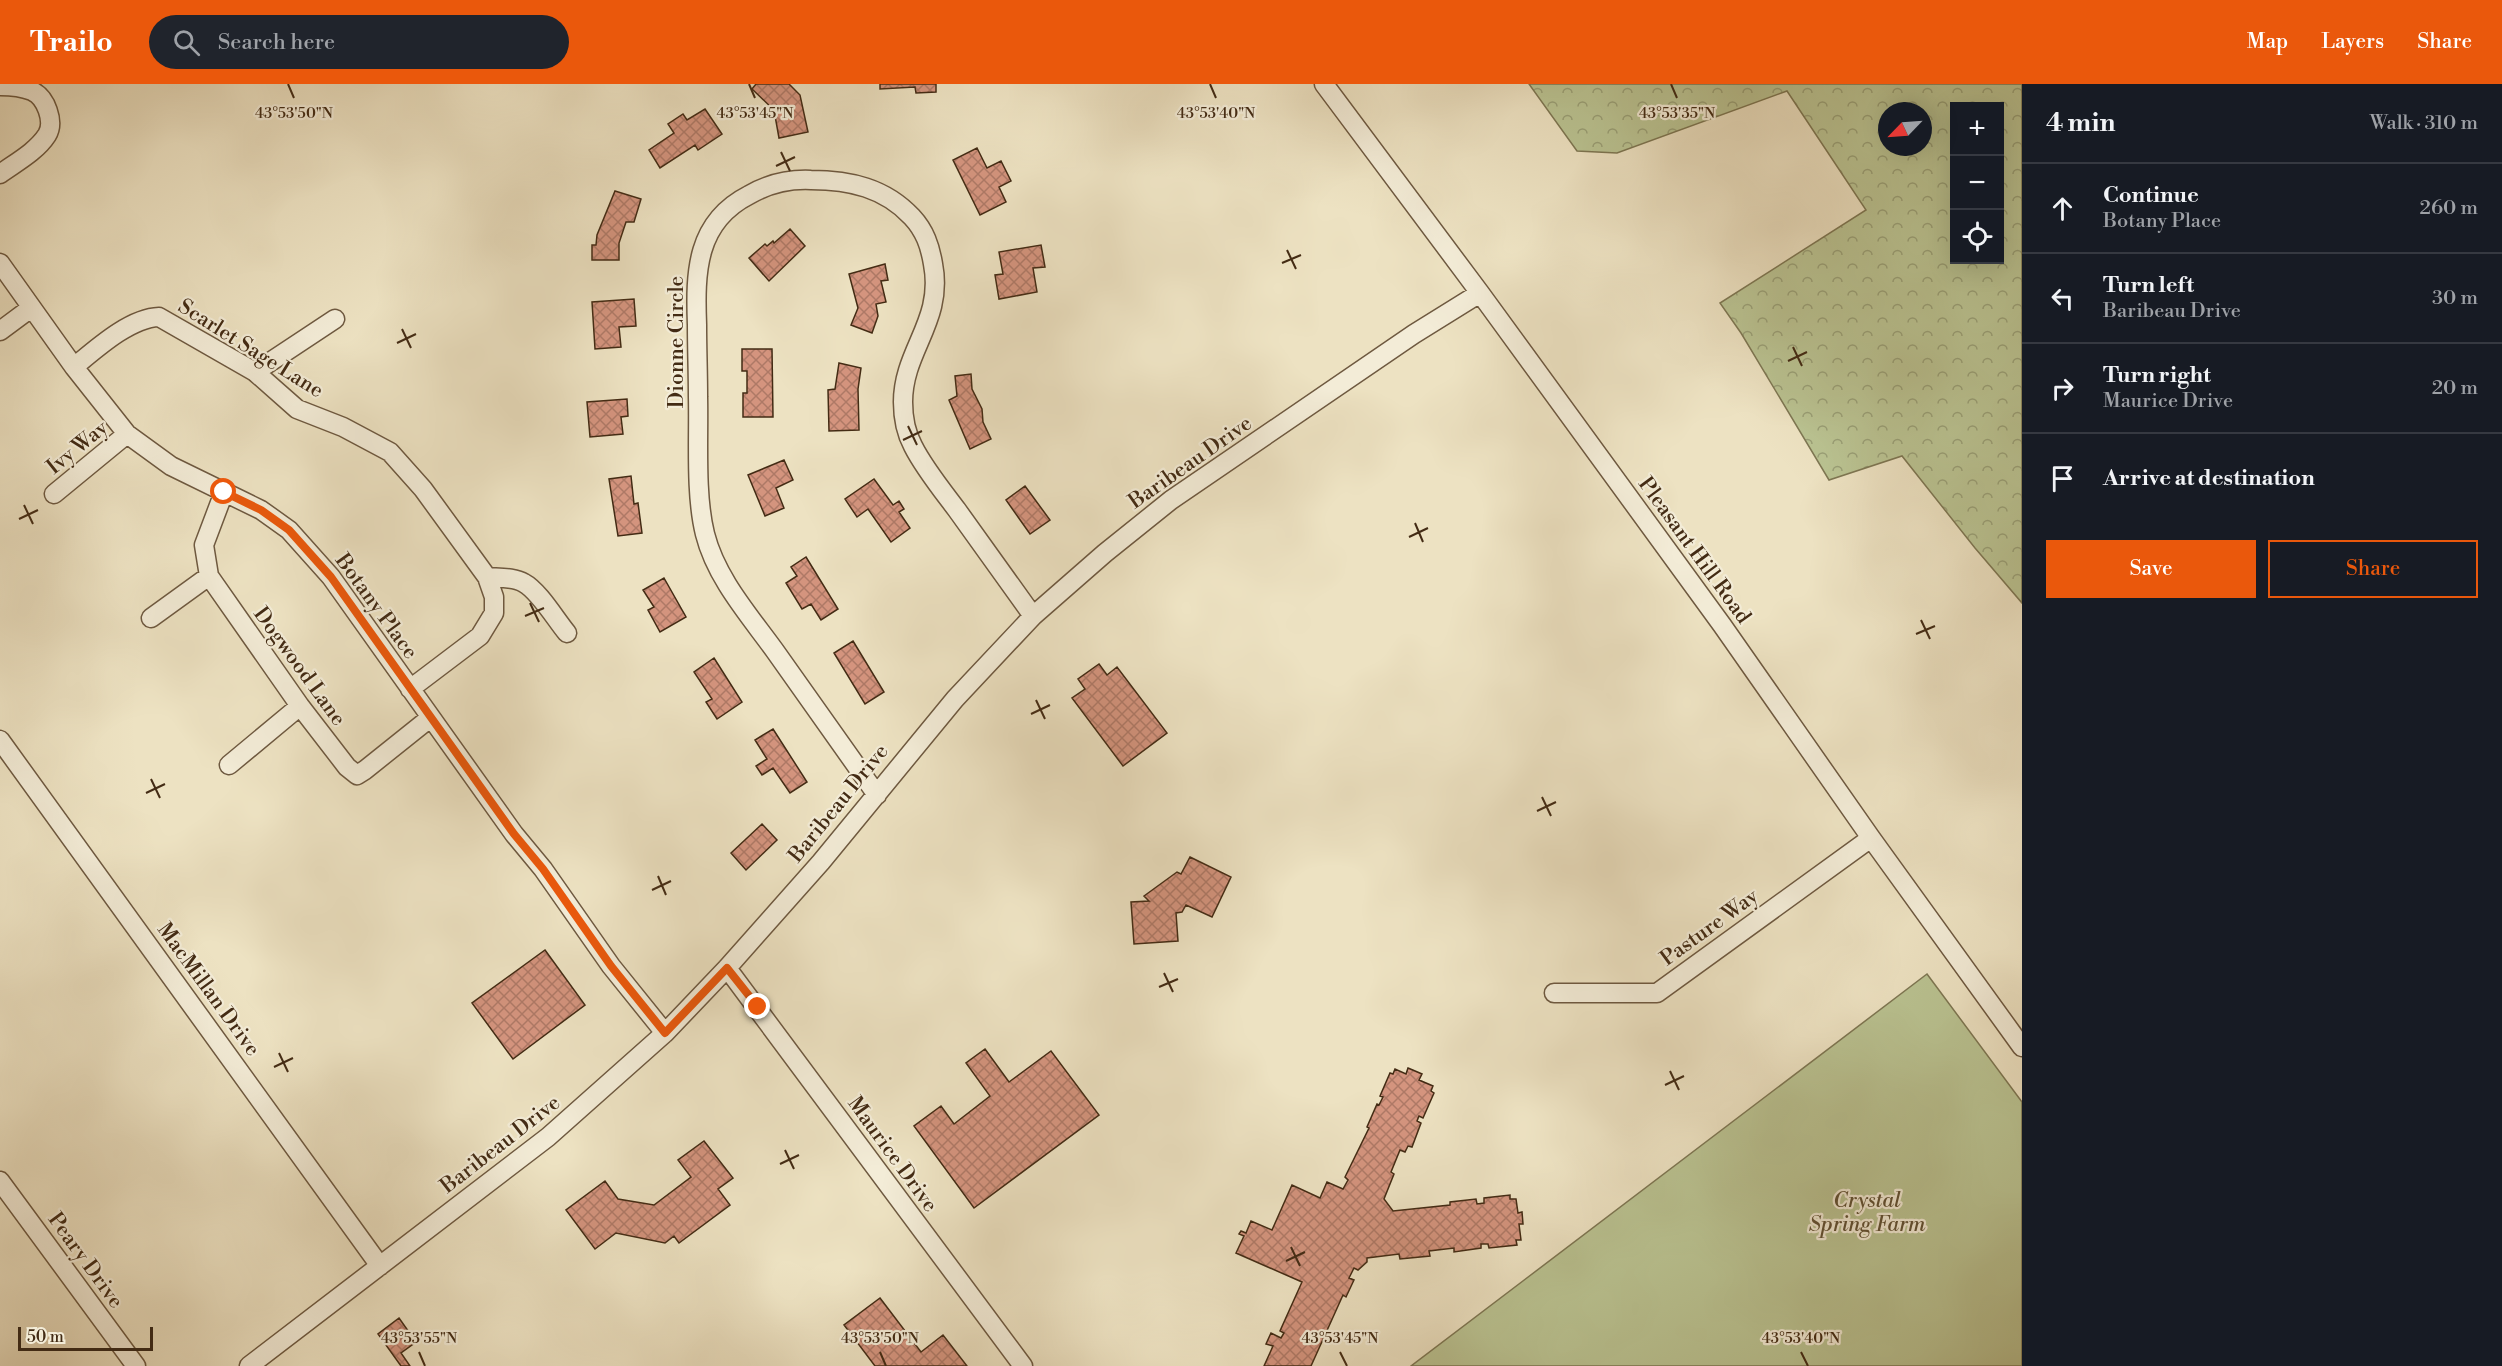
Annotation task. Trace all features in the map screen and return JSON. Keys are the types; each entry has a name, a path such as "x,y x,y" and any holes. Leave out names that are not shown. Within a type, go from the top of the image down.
{"street":[{"name":"Pleasant Hill Road","path":"1324,84 1480,293 1722,626 2022,1047"},
{"path":"0,86 34,92 46,105 50,119 48,134 34,149 0,174"},
{"name":"Dionne Circle","path":"877,795 730,588 709,547 705,532 700,469 696,289 700,256 706,239 715,222 728,208 764,187 784,182 823,180 851,183 876,191 891,199 915,220 930,247 936,291 933,308 906,377 903,413 906,429 912,445 939,485 1033,616"},
{"name":"Botany Place","path":"0,263 74,367 127,435 171,466 261,510 289,530 331,577 514,834 543,869 611,966 665,1033"},
{"name":"Baribeau Drive","path":"249,1366 548,1137 665,1033 727,968 821,862 955,699 1033,616 1171,500 1414,334 1480,293"},
{"path":"0,332 31,308"},
{"name":"Scarlet Sage Lane","path":"74,367 132,325 146,317 159,317 255,372 297,409 343,427 390,452 423,489 487,577 494,597 494,613 480,636 410,689"},
{"path":"255,372 335,320"},
{"name":"Ivy Way","path":"54,494 127,435"},
{"name":"Dogwood Lane","path":"224,492 204,544 209,576 300,706 347,767 357,775 365,771 430,718"},
{"path":"151,618 209,576"},
{"path":"487,577 509,578 525,583 567,633"},
{"path":"229,765 300,706"},
{"name":"MacMillan Drive","path":"0,740 380,1266"},
{"name":"Pasture Way","path":"1554,993 1657,993 1871,838"},
{"name":"Maurice Drive","path":"727,968 1023,1366"},
{"name":"Peary Drive","path":"0,1181 136,1366"}],"green space":[{"path":"1529,84 2022,84 2022,603 1902,456 1829,480 1741,333 1720,303 1866,210 1787,91 1617,153 1577,151"},
{"name":"Crystal Spring Farm","path":"1927,974 2022,1102 2022,1366 1411,1366"}],"building":[{"path":"756,84 789,84 800,95 808,132 779,138 774,110 752,89"},
{"path":"880,84 936,84 936,92 916,93 915,87 880,89"},
{"path":"705,109 722,134 698,150 695,145 660,168 649,150 674,133 668,124 683,114 687,120"},
{"path":"977,148 987,168 1001,161 1011,181 999,187 1006,202 980,215 953,160"},
{"path":"615,191 641,199 634,222 626,222 619,243 619,260 592,260 592,245 596,245 597,235"},
{"path":"790,229 805,246 769,281 749,258 765,244 767,246 773,241 774,243"},
{"path":"1041,245 1045,267 1033,268 1037,292 999,299 995,275 1003,274 999,252"},
{"path":"885,264 888,280 881,281 886,302 876,304 878,316 872,333 851,325 858,308 849,274"},
{"path":"634,299 636,326 619,327 621,347 595,349 592,302"},
{"path":"742,349 772,349 773,417 743,417 743,393 747,393 747,371 742,371"},
{"path":"839,363 861,368 858,389 859,430 829,431 828,390 835,389"},
{"path":"971,374 972,389 982,409 983,422 991,439 970,449 949,400 957,396 955,376"},
{"path":"627,399 628,416 621,417 623,434 590,437 587,402"},
{"path":"784,460 793,480 776,488 784,508 765,516 748,475"},
{"path":"631,476 634,504 638,503 642,533 618,536 609,479"},
{"path":"874,479 893,505 899,501 904,509 899,512 910,528 891,542 868,509 857,517 845,499"},
{"path":"1025,486 1050,520 1030,534 1006,500"},
{"path":"806,557 838,609 821,620 811,604 802,609 786,583 797,576 791,567"},
{"path":"664,578 686,617 660,632 648,610 654,607 643,590"},
{"path":"853,641 884,692 865,704 834,653"},
{"path":"714,658 742,702 717,719 706,702 712,699 694,672"},
{"path":"1099,664 1107,675 1117,667 1167,733 1123,766 1072,698 1085,689 1078,679"},
{"path":"773,729 807,782 790,793 773,768 762,775 756,766 767,759 755,740"},
{"path":"762,824 777,840 746,870 731,853"},
{"path":"1190,857 1231,877 1212,917 1186,905 1182,912 1176,913 1178,941 1134,944 1131,902 1149,901 1144,896 1177,872 1181,874"},
{"path":"545,950 585,1005 513,1059 472,1003"},
{"path":"985,1049 1009,1082 1051,1051 1099,1115 974,1208 914,1126 941,1106 954,1124 990,1096 966,1063"},
{"path":"1408,1068 1422,1074 1419,1080 1433,1086 1431,1091 1434,1093 1423,1118 1419,1116 1417,1121 1421,1123 1412,1147 1408,1146 1405,1152 1400,1150 1384,1199 1393,1211 1450,1205 1450,1202 1476,1199 1477,1204 1484,1203 1484,1198 1510,1195 1510,1199 1516,1199 1518,1213 1522,1212 1523,1224 1519,1224 1521,1240 1516,1240 1517,1245 1489,1248 1488,1244 1481,1244 1481,1248 1454,1252 1454,1248 1429,1251 1430,1256 1400,1259 1399,1254 1367,1258 1367,1262 1358,1270 1354,1268 1349,1278 1354,1280 1346,1297 1343,1295 1311,1366 1264,1366 1273,1346 1266,1344 1271,1333 1281,1338 1284,1333 1280,1331 1302,1282 1236,1253 1244,1236 1239,1234 1241,1231 1246,1233 1251,1221 1272,1230 1292,1185 1320,1198 1327,1182 1343,1189 1348,1180 1345,1177 1369,1128 1367,1127 1377,1104 1379,1105 1383,1097 1380,1096 1390,1073 1393,1074 1395,1069 1406,1074"},
{"path":"704,1141 733,1178 718,1189 730,1205 679,1243 674,1236 665,1243 616,1233 595,1249 566,1210 605,1181 618,1199 654,1205 691,1177 678,1160"},
{"path":"880,1298 921,1352 943,1335 967,1366 875,1366 844,1325"},
{"path":"399,1318 416,1342 401,1353 410,1366 401,1366 378,1334"}],"route":[{"path":"224,492 261,510 289,530 331,577 514,834 543,869 611,966 665,1033 727,968 758,1007"}]}
